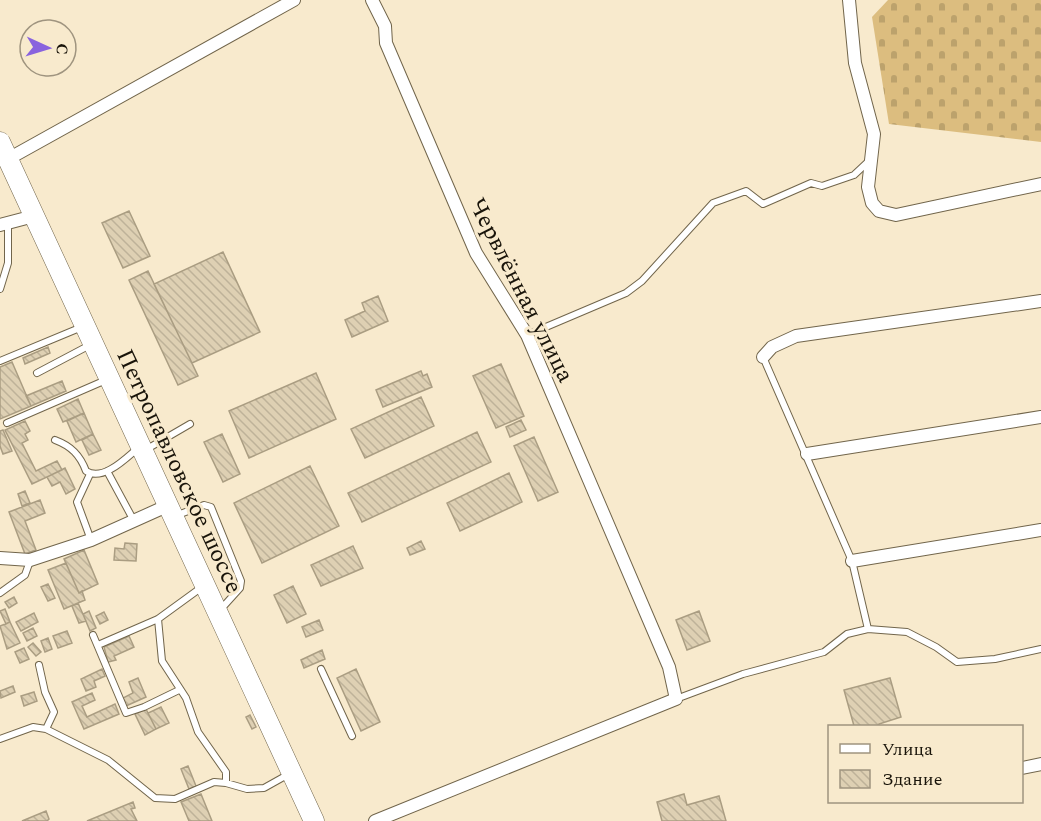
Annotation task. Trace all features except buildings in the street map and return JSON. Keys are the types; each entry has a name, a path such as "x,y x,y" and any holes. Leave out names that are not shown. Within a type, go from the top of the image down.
{"main road":[{"name":"Петропавловское шоссе","path":"4,150 314,821"}],"street":[{"path":"4,150 294,0"},
{"name":"Червлённая улица","path":"372,0 385,26 386,43 476,253 527,334 669,667 676,699"},
{"path":"849,0 855,63 874,134 868,187 872,203 879,211 896,215 1041,184"},
{"path":"4,224 34,216"},
{"path":"763,357 772,347 796,336 1041,301"},
{"path":"807,454 1041,417"},
{"path":"0,558 30,560 92,540 134,522 172,511"},
{"path":"852,561 1041,530"},
{"path":"375,821 676,699"},
{"path":"1023,768 1041,764"}],"lane":[{"path":"527,334 626,293 642,281 713,203 746,191 762,204 811,183 822,186 854,175 873,158"},
{"path":"0,289 8,263 4,224"},
{"path":"0,362 85,326"},
{"path":"37,373 93,344"},
{"path":"763,357 852,561 868,629"},
{"path":"7,423 110,379"},
{"path":"90,474 107,471 142,448 190,424"},
{"path":"55,440 68,445 81,459 90,474"},
{"path":"107,471 134,522"},
{"path":"90,474 77,502 92,540"},
{"path":"172,511 204,505 211,507 242,585 218,612"},
{"path":"0,593 25,575 30,560"},
{"path":"98,645 158,619 205,585"},
{"path":"158,619 162,661 178,690 186,698 198,732 226,772 226,783"},
{"path":"676,699 743,674 824,652 847,634 868,629 907,632 936,646 957,662 995,659 1041,649"},
{"path":"93,636 126,713 178,690"},
{"path":"39,665 45,692 54,712 46,729"},
{"path":"321,669 352,736"},
{"path":"0,740 33,727 46,729 108,760 155,798 175,799 214,782 247,789 264,788 292,773"}],"green space":[{"path":"888,0 1041,0 1041,142 889,124 872,17"}]}
